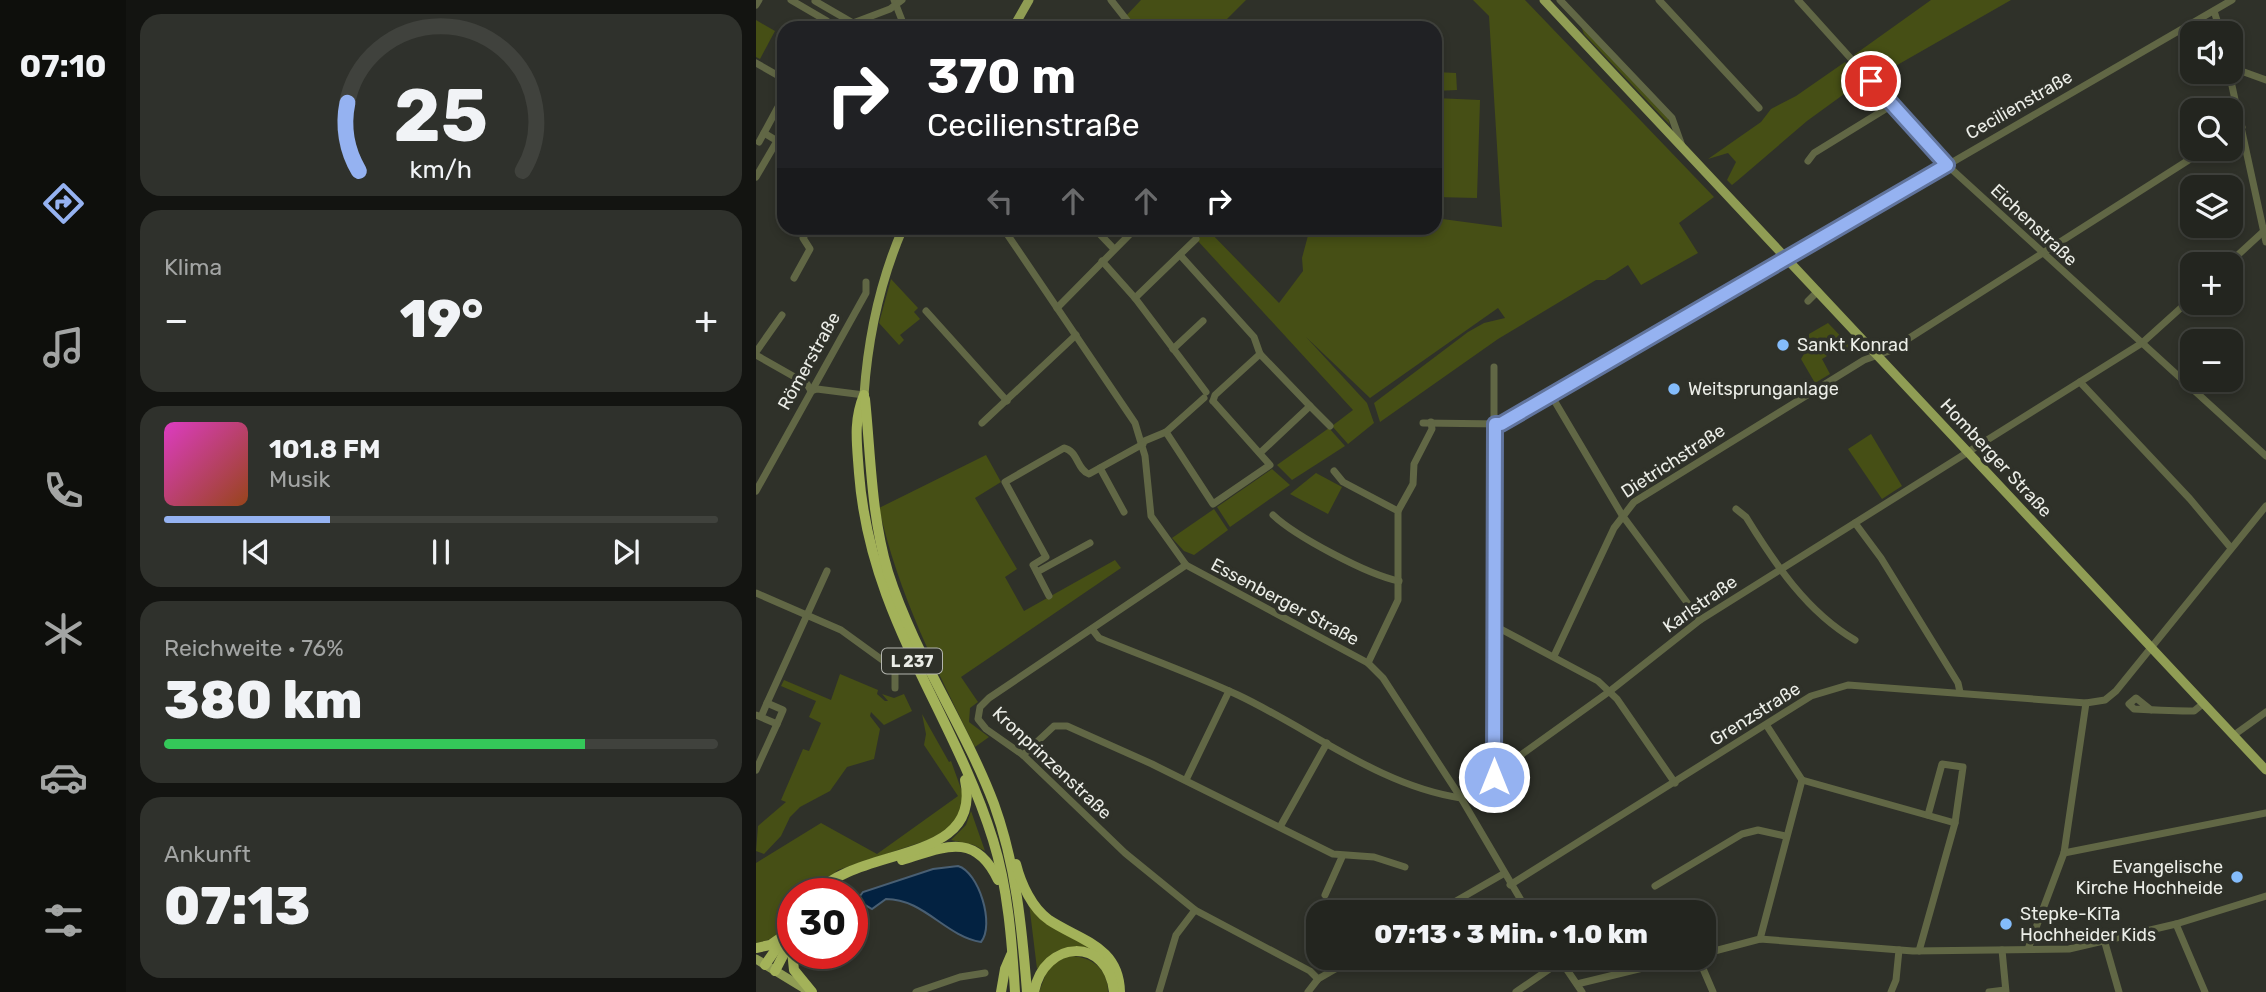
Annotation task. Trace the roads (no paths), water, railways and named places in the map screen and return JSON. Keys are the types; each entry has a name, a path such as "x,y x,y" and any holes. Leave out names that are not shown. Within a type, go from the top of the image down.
{"highway":[{"name":"L 237","path":"864,395 856,415 856,436 863,502 873,556 898,630 962,763 993,839 1003,890 1015,992"},
{"name":"L 237","path":"864,395 873,504 888,571 920,651 984,780 1006,844 1024,941 1027,992"},
{"path":"837,878 938,841 957,830 965,818 969,800 962,763"},
{"path":"1006,844 1014,854 1023,883 1037,908 1048,919 1104,950 1117,971 1121,992"},
{"path":"849,878 954,846 982,854 1003,890"},
{"path":"756,948 777,941"},
{"path":"765,965 777,951"},
{"path":"1034,992 1037,978 1048,961 1057,955 1078,951 1099,959 1105,966 1114,992"},
{"path":"1001,992 1004,969 1012,955"},
{"path":"794,969 811,992"}],"main road":[{"path":"1017,21 1029,0"},
{"name":"Homberger Straße","path":"1544,0 2266,770"},
{"name":"L 237","path":"864,395 867,362 879,301 901,235"},
{"path":"765,965 811,992"}],"street":[{"path":"756,5 759,0"},
{"path":"791,0 822,21"},
{"path":"1111,0 1128,21"},
{"name":"Homberger Straße","path":"1560,0 1672,118 1682,147"},
{"path":"1659,0 1759,108"},
{"name":"Eichenstraße","path":"1798,0 1947,165 2266,456"},
{"name":"Cecilienstraße","path":"1495,424 1501,424 2232,0"},
{"path":"810,11 816,1 850,21"},
{"path":"857,21 898,2 903,21"},
{"path":"827,21 832,11"},
{"path":"2214,11 2217,21"},
{"path":"756,63 777,75"},
{"path":"2243,72 2266,80"},
{"path":"1808,161 1814,153 1892,104"},
{"path":"772,149 757,141 764,134 777,109"},
{"path":"2243,131 2266,230 2266,242"},
{"path":"764,134 777,141"},
{"path":"756,177 772,149 777,145"},
{"name":"Dietrichstraße","path":"1554,656 1622,515 1634,502 1864,360 1889,351 2187,161"},
{"path":"2241,252 2266,230"},
{"path":"794,278 810,249 803,238 805,235"},
{"name":"Essenberger Straße","path":"1008,235 1128,409 1142,443 1151,516 1186,565 1368,663 1382,678 1461,798 1520,900"},
{"path":"1101,235 1114,249"},
{"path":"1057,308 1129,235"},
{"path":"1135,298 1196,239"},
{"path":"1180,255 1254,337 1260,354 1330,426"},
{"path":"1102,261 1135,298 1205,395 1214,398 1270,465 1213,504 1166,432"},
{"name":"Römerstraße","path":"756,491 866,293 866,282"},
{"path":"1808,301 1818,291"},
{"name":"Karlstraße","path":"1461,798 1494,777 1700,620 2142,343 2180,309"},
{"path":"926,311 1007,401"},
{"path":"782,314 756,354 807,384 811,391 864,395"},
{"path":"1173,349 1203,321"},
{"path":"982,423 1076,335"},
{"path":"1214,398 1260,354"},
{"path":"1494,367 1494,777"},
{"path":"2080,382 2190,499 2231,548"},
{"path":"1049,561 1005,482 1064,448 1071,450 1086,474 1100,468 1166,432 1205,395"},
{"path":"1551,395 1622,515 1700,620"},
{"path":"1260,453 1310,406"},
{"path":"1368,663 1393,615 1399,581 1398,511 1413,484 1414,464 1432,429 1427,423 1495,424"},
{"path":"1100,468 1124,512"},
{"path":"1334,471 1343,482 1398,511"},
{"name":"Grenzstraße","path":"1511,887 1811,696 1847,685 2086,703 2105,700 2116,691 2266,506"},
{"path":"1736,509 1746,517 1779,570 1840,631 1855,640"},
{"path":"1273,515 1285,527 1383,578 1399,581"},
{"path":"1855,523 1881,558 1958,683 1960,692"},
{"path":"1049,596 1037,572 1049,561 1090,543"},
{"name":"Kronprinzenstraße","path":"1186,565 980,707 980,724 1023,755 1125,853 1195,910 1310,971 1318,979"},
{"path":"777,724 758,716 767,703 808,617 827,571"},
{"path":"756,593 841,630 886,661 895,673 895,688"},
{"path":"1495,626 1598,681 1609,691 1675,783"},
{"path":"1092,629 1099,638 1229,691 1394,779 1436,795 1461,798"},
{"path":"1185,780 1229,691"},
{"path":"756,770 783,710 767,703"},
{"path":"2028,949 2064,853 2086,703"},
{"path":"2151,710 2194,711 2204,703"},
{"path":"2234,735 2266,712"},
{"path":"1023,755 1054,726 1067,726 1342,857 1374,857 1405,867"},
{"path":"1767,726 1802,780 1955,823"},
{"path":"1280,827 1327,743"},
{"path":"1919,951 1955,823 1964,770 1961,766 1942,764 1928,815"},
{"path":"1759,939 1802,780"},
{"path":"2064,853 2266,813"},
{"path":"1655,886 1742,834 1759,830 1785,836"},
{"path":"1325,895 1342,857"},
{"path":"1458,900 1503,874"},
{"path":"1716,951 1759,939 1919,951 2069,949 2105,943 2176,924 2266,895"},
{"path":"1159,992 1176,935 1195,910"},
{"path":"2176,924 2205,992"},
{"path":"2105,943 2119,992"},
{"path":"1891,992 1896,980 1899,950"},
{"path":"1989,992 2006,991 2002,950"},
{"path":"1308,992 1318,979 1334,970"},
{"path":"1516,992 1545,970"},
{"path":"1567,970 1582,992"},
{"path":"1577,984 1635,970"},
{"path":"1704,970 1713,992"},
{"path":"916,992 960,977 985,973"}],"water":[{"path":"958,866 966,870 972,878 983,900 985,912 985,934 981,942 956,933 923,911 900,901 886,899 872,909 868,907 868,890 933,869"}],"place":[{"name":"Sankt Konrad","path":"1783,345"},
{"name":"Weitsprunganlage","path":"1674,389"},
{"name":"Evangelische Kirche Hochheide","path":"2237,877"},
{"name":"Stepke-KiTa Hochheider Kids","path":"2006,924"}]}
